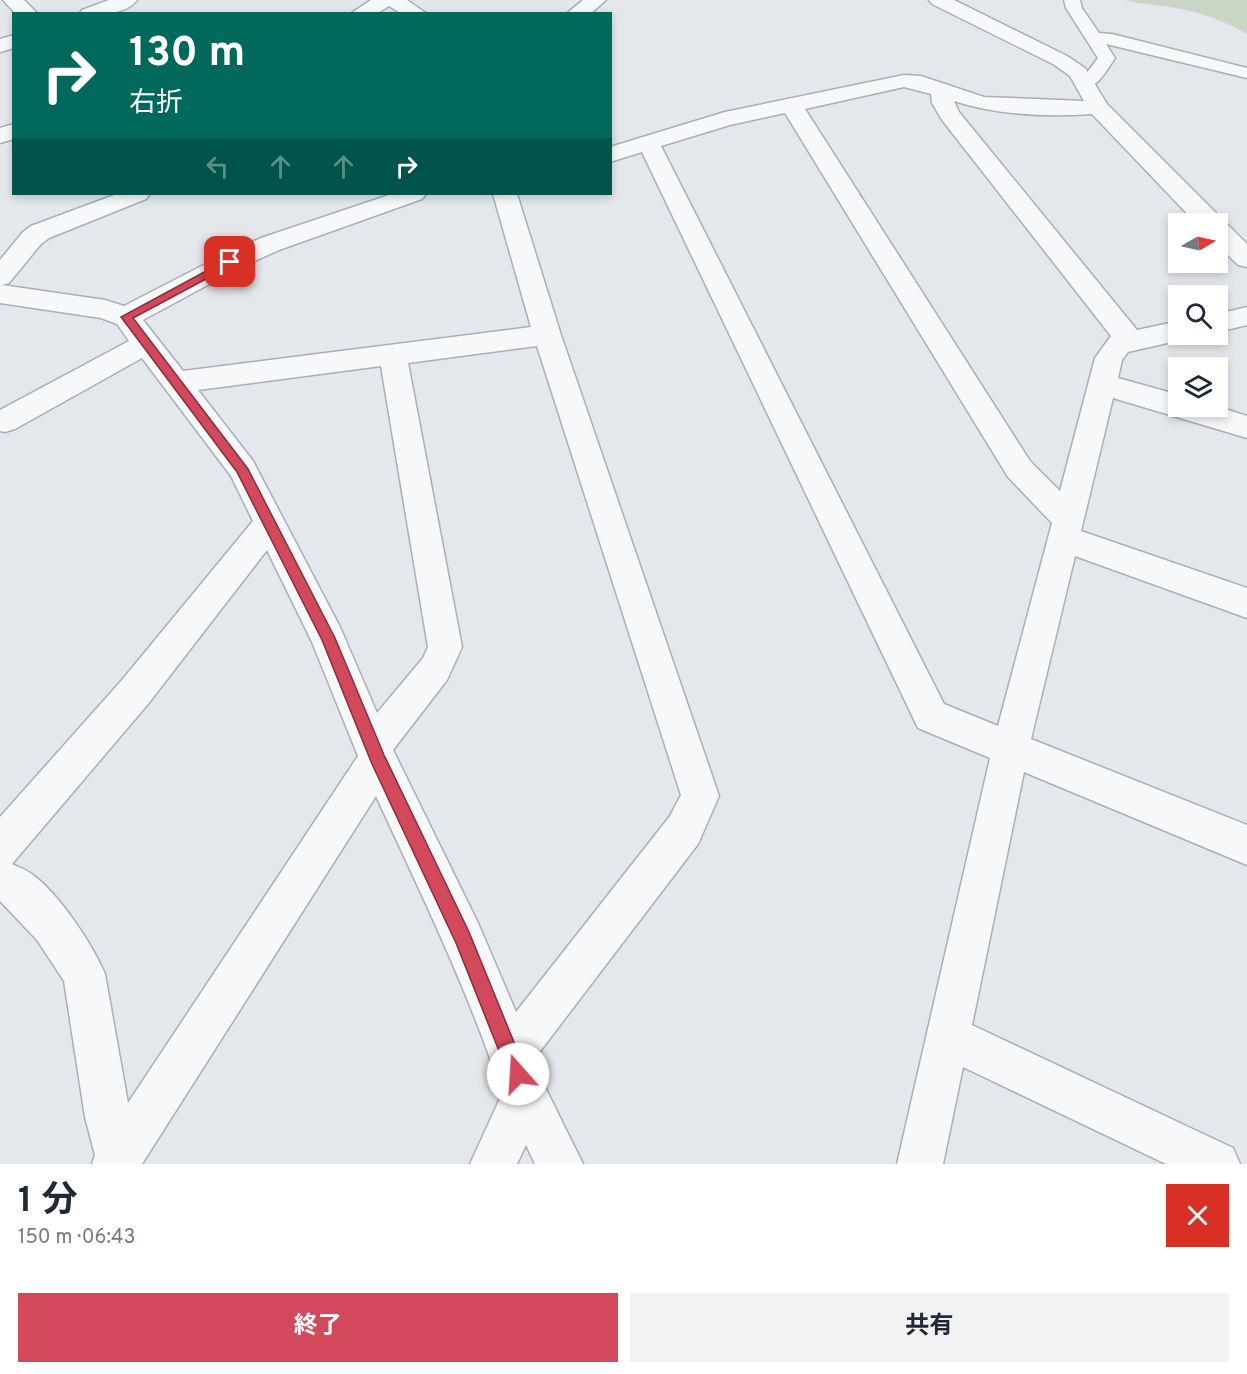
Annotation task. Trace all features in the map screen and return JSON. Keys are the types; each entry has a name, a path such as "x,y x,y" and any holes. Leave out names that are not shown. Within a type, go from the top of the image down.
{"street":[{"path":"13,0 26,12"},
{"path":"94,12 127,0"},
{"path":"364,12 386,0"},
{"path":"393,0 414,12"},
{"path":"579,12 596,0"},
{"path":"939,0 1060,60 1078,72 1098,107 1201,213"},
{"path":"612,154 725,119 904,81 914,81 982,103 1071,109 1098,107"},
{"path":"941,90 943,103 950,115 1130,341"},
{"path":"792,106 1019,468 1065,528 1247,603"},
{"path":"649,144 932,716 1010,750 1247,845"},
{"path":"0,277 32,238 40,232 135,195"},
{"path":"5,421 137,330 230,262 270,244 411,195"},
{"path":"506,195 547,335 700,796 684,830 511,1053"},
{"path":"1228,240 1247,260"},
{"path":"0,294 105,309 137,330 242,469 328,638 375,753 463,938 511,1053 525,1095 561,1164"},
{"path":"1228,321 1247,316"},
{"path":"920,1164 1010,750 1109,358 1119,344 1168,333"},
{"path":"178,382 547,335"},
{"path":"117,1160 375,753 435,669 445,647 393,355"},
{"path":"1104,384 1168,403"},
{"path":"1215,417 1247,427"},
{"path":"0,849 69,764 133,694 245,552 270,524"},
{"path":"0,879 19,889 52,925 84,974 117,1160"},
{"path":"949,1037 1217,1164"},
{"path":"493,1164 525,1095"}],"lane":[{"path":"1072,0 1074,8 1107,58 1089,82 1085,83"},
{"path":"1094,39 1112,39 1247,73"}],"green space":[{"path":"1125,0 1247,0 1247,34 1199,13"}],"route":[{"path":"230,262 126,317 178,382 242,469 328,638 378,759 463,938 518,1074"}]}
